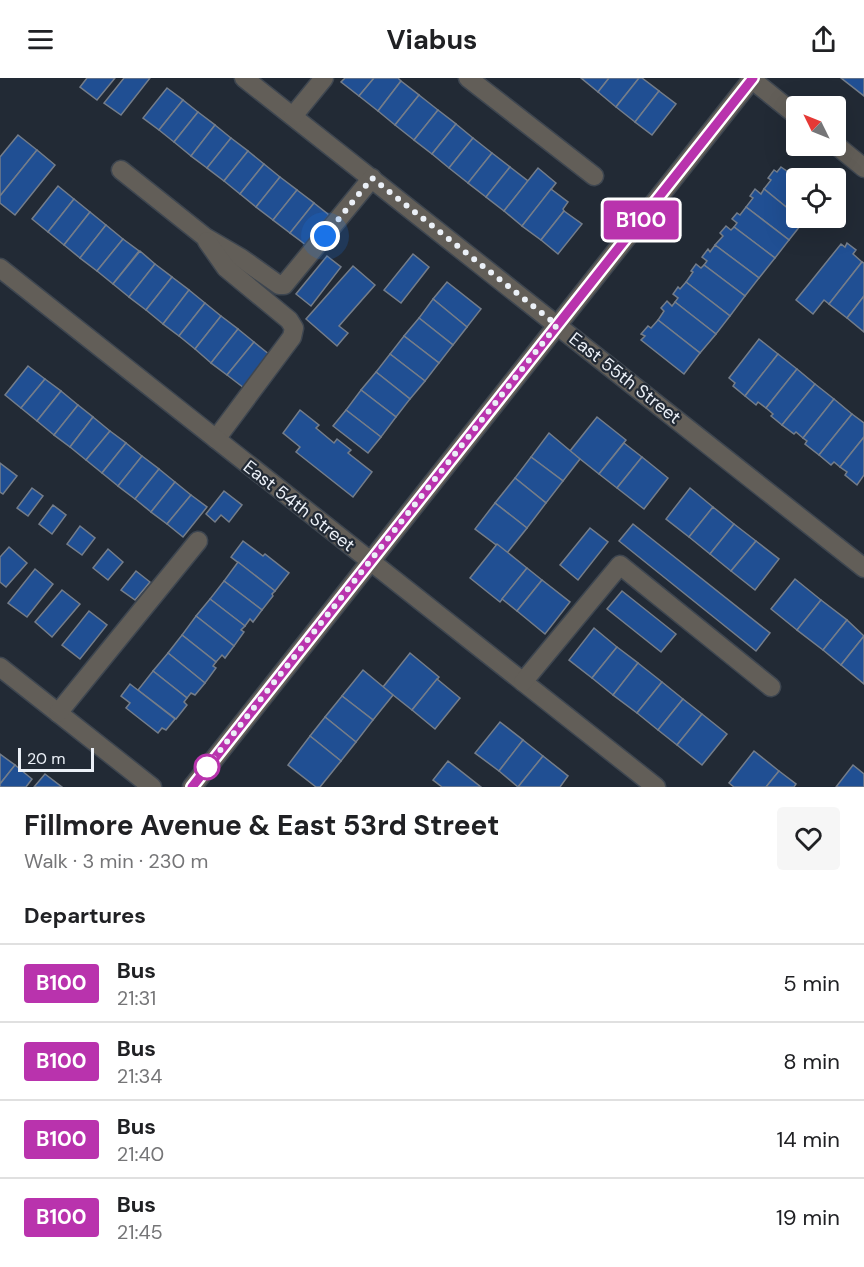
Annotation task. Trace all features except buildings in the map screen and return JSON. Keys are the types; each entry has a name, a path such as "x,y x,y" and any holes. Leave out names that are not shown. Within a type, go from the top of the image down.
{"street":[{"name":"East 55th Street","path":"244,78 864,568"},
{"path":"293,116 324,78"},
{"path":"468,78 594,176"},
{"path":"192,787 752,78 786,107"},
{"path":"846,153 864,168"},
{"path":"121,170 205,237 241,258 279,285 284,285 372,178"},
{"path":"205,237 226,268 289,320 294,328 292,337 216,439"},
{"name":"East 54th Street","path":"0,268 656,787"},
{"path":"58,713 198,541"},
{"path":"523,682 620,565 771,687"},
{"path":"0,667 152,787"}],"bus line":[{"name":"B100","path":"192,787 753,78"}],"route":[{"path":"207,767 557,325 372,178 325,236"}]}
